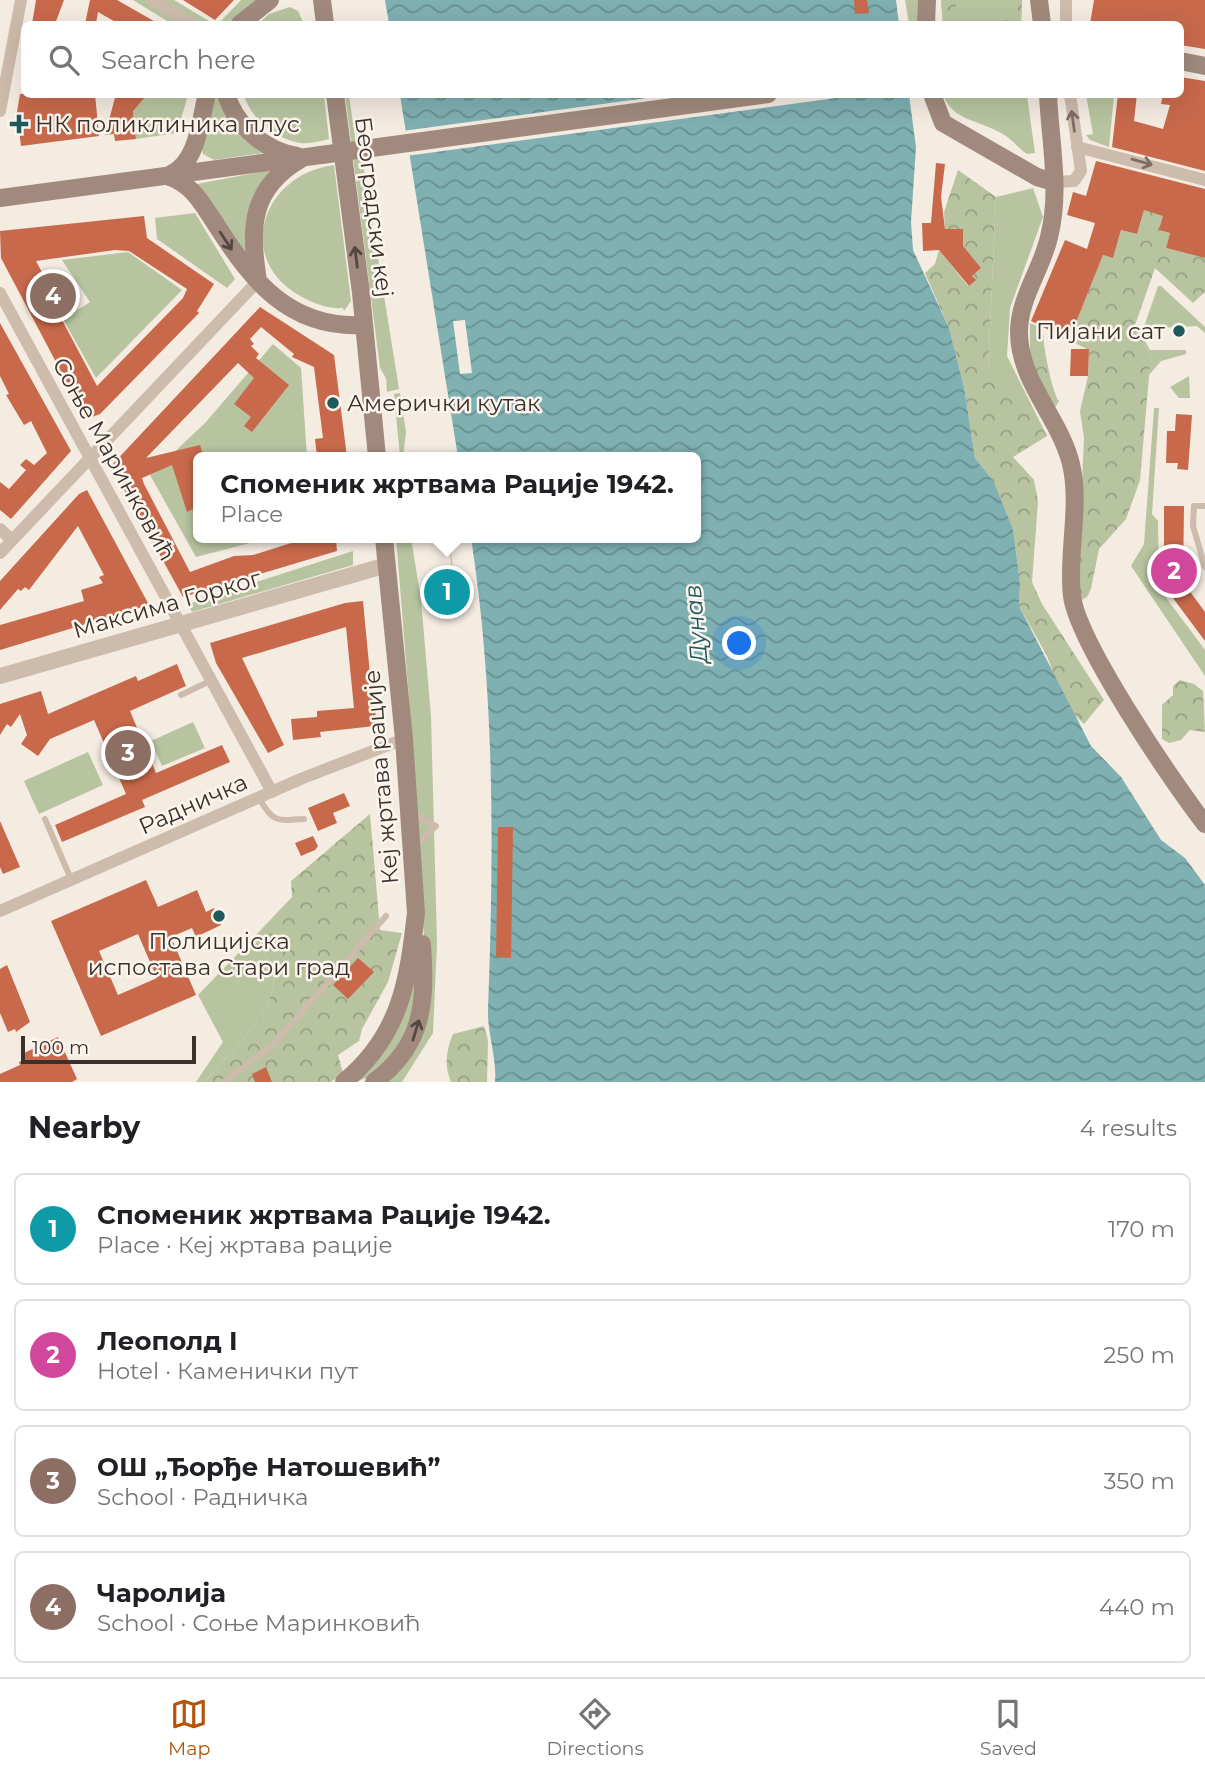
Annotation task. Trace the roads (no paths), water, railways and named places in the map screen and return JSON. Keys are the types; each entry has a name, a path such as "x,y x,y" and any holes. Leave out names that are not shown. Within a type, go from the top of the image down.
{"main road":[{"path":"244,21 270,0"},
{"path":"322,0 325,21"},
{"path":"926,21 927,0"},
{"path":"1034,21 1039,1"},
{"path":"1039,1 1042,21"},
{"path":"1184,62 1205,66"},
{"path":"165,176 181,168 190,157 206,98"},
{"path":"228,98 232,110 254,136 271,148 312,156"},
{"name":"Београдски кеј","path":"336,98 364,325"},
{"path":"0,198 739,98"},
{"path":"934,98 943,123 1037,177 1054,182"},
{"path":"1047,99 1054,182 1049,238 1025,301 1019,343 1031,379 1071,463 1073,600 1085,633 1128,707 1205,824"},
{"path":"258,281 251,240 255,216 279,177 312,156"},
{"path":"165,176 188,186 245,270 281,302 308,318 331,326 364,325 377,452"},
{"name":"Кеј жртава рације","path":"344,1082 377,1048 398,1010 412,957 416,913 404,738 385,543"},
{"path":"374,1082 392,1069 412,1042 420,1015 423,955 416,913"}],"street":[{"path":"0,111 21,0"},
{"path":"152,0 188,21"},
{"path":"1066,0 1066,21"},
{"path":"1054,182 1074,181 1079,177 1071,98"},
{"path":"1077,146 1205,180"},
{"path":"0,553 258,281"},
{"name":"Соње Маринковић","path":"0,293 272,792"},
{"path":"0,529 12,540"},
{"name":"Максима Горког","path":"0,676 387,565"},
{"name":"Радничка","path":"0,911 354,756 404,738"}],"lane":[{"path":"1205,506 1194,506 1192,517 1205,567"},
{"path":"181,695 210,681"},
{"path":"259,798 268,815 279,821 304,819"},
{"path":"410,811 436,826 413,848"},
{"path":"45,820 72,880"},
{"path":"224,1082 273,1045 386,916"}],"water":[{"path":"385,0 896,0 899,21 388,21"},
{"name":"Дунав","path":"400,98 909,98 916,147 911,222 913,250 949,328 964,387 975,458 994,482 1013,529 1020,583 1019,606 1091,746 1121,777 1161,840 1185,858 1205,885 1205,1082 495,1082 488,1018 492,832 489,714 472,543 701,543 701,452 457,452"}],"place":[{"name":"НК поликлиника плус","path":"19,124"},
{"name":"Чаролија","path":"53,296"},
{"name":"Пијани сат","path":"1179,331"},
{"name":"Амерички кутак","path":"333,403"},
{"name":"Леополд I","path":"1174,571"},
{"name":"Споменик жртвама Рације 1942.","path":"447,592"},
{"name":"ОШ „Ђорђе Натошевић”","path":"128,753"},
{"name":"Полицијска испостава Стари град","path":"219,916"}]}
